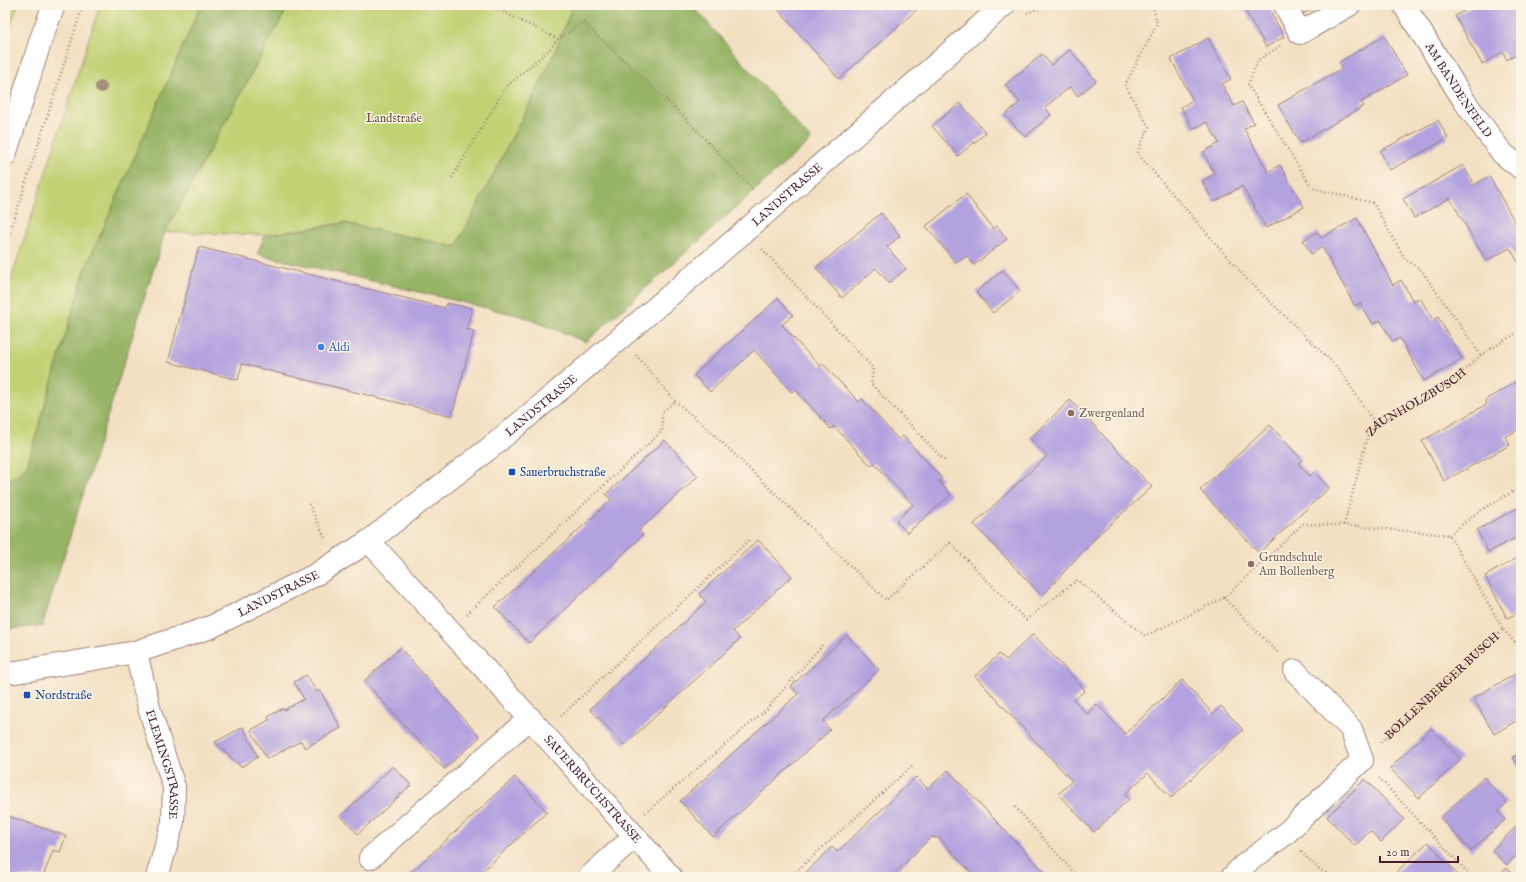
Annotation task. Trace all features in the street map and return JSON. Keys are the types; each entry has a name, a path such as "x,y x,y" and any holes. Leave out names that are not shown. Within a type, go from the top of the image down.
{"main road":[{"path":"5,155 42,36 54,5"},
{"name":"LANDSTRASSE","path":"5,672 16,672 136,652 211,627 316,575 369,541 491,447 621,338 1004,5"},
{"path":"1285,5 1300,33 1349,5"},
{"name":"AM BANDENFELD","path":"1404,5 1465,102 1502,153 1521,168"},
{"name":"SAUERBRUCHSTRASSE","path":"369,541 537,726 671,877"},
{"name":"FLEMINGSTRASSE","path":"136,652 149,708 174,787 173,822 157,877"},
{"path":"1238,871 1284,835 1362,760 1351,729 1295,671"},
{"path":"370,858 537,726"},
{"path":"589,877 631,832"}],"path":[{"path":"5,248 83,5"},
{"path":"489,5 558,39"},
{"path":"1153,5 1157,24 1125,85 1149,127 1137,153 1244,276 1340,369 1376,426"},
{"path":"452,178 506,87 549,50 558,39 583,22 684,117 770,208"},
{"path":"1300,33 1258,60 1248,85 1312,188 1373,203 1405,259 1422,271 1482,355"},
{"path":"745,231 873,368 871,384 945,461"},
{"name":"ZAUNHOLZBUSCH","path":"1344,525 1368,435 1376,426 1451,382 1482,355 1521,330"},
{"path":"621,338 675,401 707,428 886,600 950,543 1026,620 1077,580 1145,636 1224,598 1303,524 1344,525 1449,534 1478,512 1521,487"},
{"path":"450,630 662,431 662,412 675,401"},
{"path":"309,504 325,538"},
{"path":"1449,534 1503,630"},
{"path":"537,726 750,539"},
{"path":"1224,598 1295,671"},
{"name":"BOLLENBERGER BUSCH","path":"1362,760 1503,630 1521,649"},
{"path":"631,832 765,710 823,644"},
{"path":"1362,760 1472,877"},
{"path":"790,877 912,766"},
{"path":"1015,807 1078,877"},
{"path":"1284,835 1320,870 1335,877"}],"green space":[{"path":"5,5 18,5 5,42"},
{"path":"100,5 201,5 85,270 27,466 5,484 5,298"},
{"path":"201,5 289,5 165,232 42,626 5,629 5,484 27,466 85,270"},
{"name":"Landstraße","path":"289,5 573,5 551,62 456,247 344,223 265,235 165,232"},
{"path":"573,5 692,5 811,140 586,342 521,316 257,254 265,235 344,223 456,247 551,62"}],"building":[{"path":"774,5 920,5 921,6 839,79"},
{"path":"1242,5 1267,5 1284,37 1266,47"},
{"path":"1298,5 1318,5 1303,14"},
{"path":"1475,5 1521,5 1521,52 1507,60 1503,52 1482,64 1455,16"},
{"path":"1384,36 1407,75 1361,102 1364,106 1300,143 1278,105 1342,68 1339,62"},
{"path":"1208,38 1231,79 1222,84 1234,106 1242,102 1254,123 1244,129 1268,172 1280,165 1304,207 1266,228 1242,186 1214,202 1202,181 1215,174 1203,152 1219,143 1207,122 1193,129 1181,107 1193,100 1171,59"},
{"path":"1070,50 1096,81 1078,96 1070,87 1045,107 1051,115 1025,137 1005,115 1020,102 1005,85 1042,54 1051,65"},
{"path":"960,103 986,133 958,156 932,126"},
{"path":"1438,120 1448,138 1390,170 1380,151"},
{"path":"1463,165 1474,185 1489,176 1521,233 1521,267 1510,248 1486,261 1450,198 1414,218 1403,199"},
{"path":"966,194 993,229 997,226 1007,239 974,265 967,256 956,263 926,226"},
{"path":"881,213 900,236 887,247 906,269 889,283 876,268 842,298 816,268"},
{"path":"1357,218 1393,285 1401,280 1413,301 1420,298 1433,320 1438,317 1462,359 1424,381 1400,338 1393,342 1380,320 1373,324 1360,303 1355,306 1322,247 1311,254 1303,240 1318,232 1321,238"},
{"name":"Aldi","path":"199,247 445,308 447,303 472,308 466,329 474,331 452,416 242,364 238,380 168,362"},
{"path":"1003,270 1020,291 993,313 976,292"},
{"path":"778,298 793,315 782,325 801,346 820,366 823,364 859,402 862,399 899,440 903,436 942,478 939,481 951,495 907,533 896,521 913,505 874,463 871,466 834,426 831,429 795,389 792,392 754,350 710,392 694,375"},
{"path":"1521,379 1521,428 1505,437 1510,445 1444,481 1422,441 1487,404 1485,400"},
{"path":"1070,400 1152,487 1098,535 1042,596 974,524 1047,456 1030,438"},
{"path":"1270,425 1302,460 1298,463 1310,476 1314,472 1329,488 1259,553 1200,490"},
{"path":"665,440 698,476 639,530 643,535 529,643 495,607 611,500 606,494"},
{"path":"1521,506 1521,548 1516,538 1488,552 1477,530"},
{"path":"758,540 792,576 733,631 740,639 624,745 590,709 706,602 699,594"},
{"path":"1521,556 1521,611 1507,618 1485,576"},
{"path":"1033,634 1085,690 1074,700 1087,714 1097,704 1125,734 1182,680 1213,714 1221,706 1243,730 1171,798 1148,773 1125,794 1129,799 1094,832 1058,794 1072,781 975,676 999,654 1006,660"},
{"path":"847,635 879,670 823,721 830,730 713,837 680,801 798,694 791,686"},
{"path":"400,648 480,737 444,769 364,681"},
{"path":"1521,671 1521,718 1494,734 1473,698"},
{"path":"306,675 317,692 320,690 341,728 305,748 301,741 267,759 251,730 269,720 268,717 283,708 284,710 304,699 294,682"},
{"path":"243,727 258,757 241,767 215,742"},
{"path":"1431,728 1461,759 1419,798 1390,768"},
{"path":"1521,753 1521,771 1513,757"},
{"path":"393,766 411,785 358,834 341,816"},
{"path":"948,770 1049,877 975,877 939,838 931,837 891,877 801,877 832,847 837,852 916,777 928,789"},
{"path":"515,777 547,812 476,877 406,877"},
{"path":"1484,777 1507,803 1498,812 1505,820 1471,851 1440,818"},
{"path":"1365,779 1404,819 1381,842 1370,831 1355,846 1327,817"},
{"path":"5,815 66,836 60,852 53,850 43,877 5,877"},
{"path":"1521,822 1521,851 1507,865 1492,850"},
{"path":"1428,842 1460,877 1391,877"},
{"path":"1507,868 1516,877 1497,877"}],"place":[{"name":"Aldi","path":"321,347"},
{"name":"Zwergenland","path":"1071,413"},
{"name":"Sauerbruchstraße","path":"512,472"},
{"name":"Grundschule Am Bollenberg","path":"1251,564"},
{"name":"Nordstraße","path":"27,695"}]}
